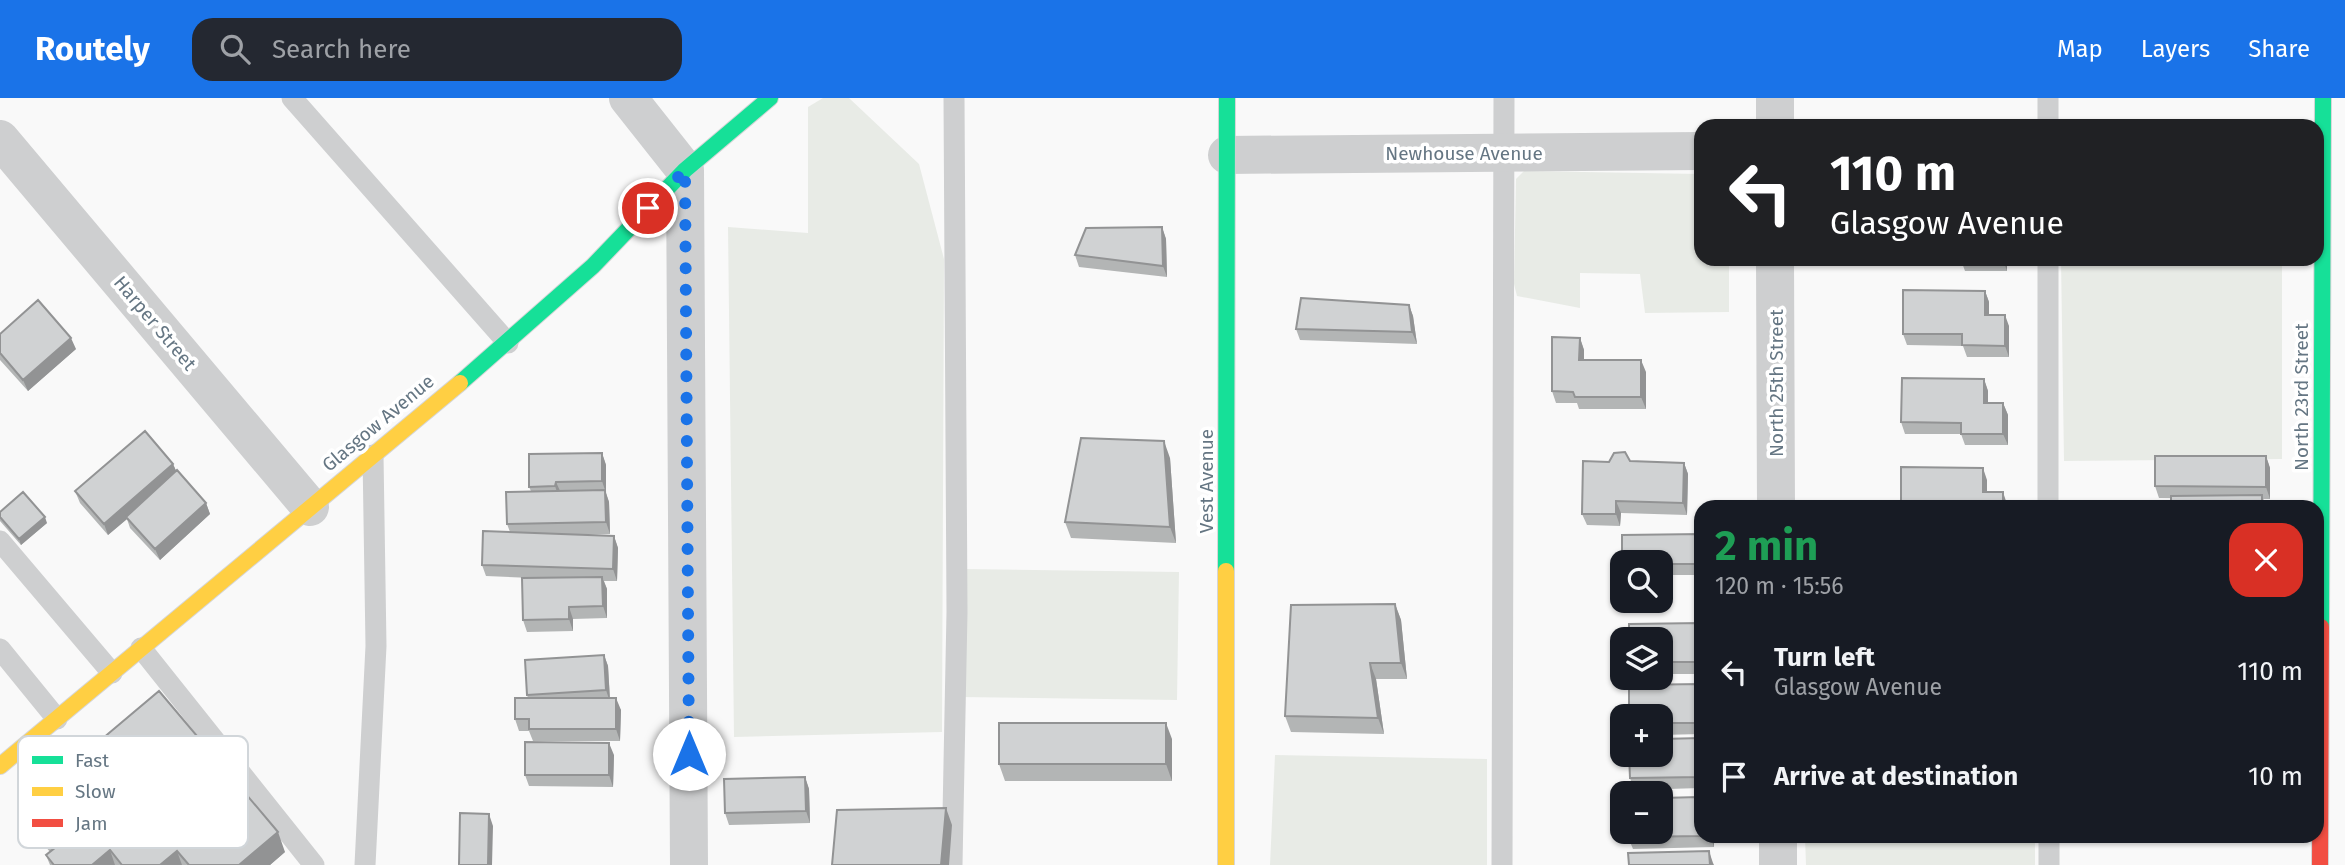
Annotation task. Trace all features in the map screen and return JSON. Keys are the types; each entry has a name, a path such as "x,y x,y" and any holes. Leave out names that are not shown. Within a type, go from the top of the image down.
{"street":[{"path":"628,98 685,170 689,865"},
{"name":"Glasgow Avenue","path":"36,736 508,343 593,266 685,170 769,98"},
{"name":"Vest Avenue","path":"1226,865 1227,98"},
{"path":"1775,98 1775,119"},
{"name":"North 23rd Street","path":"2323,98 2328,148 2324,506"},
{"name":"Harper Street","path":"0,139 310,507"},
{"name":"Newhouse Avenue","path":"1227,155 1694,151"},
{"name":"North 25th Street","path":"1775,266 1776,500"},
{"name":"Glasgow Avenue","path":"0,766 18,751"},
{"path":"1778,843 1778,865"},
{"name":"North 23rd Street","path":"2320,843 2320,865"}],"lane":[{"path":"292,98 508,343"},
{"path":"952,865 957,612 954,98"},
{"path":"1502,865 1504,98"},
{"path":"2048,98 2048,119"},
{"path":"2048,266 2048,500"},
{"path":"365,865 376,646 373,455"},
{"path":"0,541 111,673"},
{"path":"141,648 211,736"},
{"path":"0,649 57,719"},
{"path":"248,782 314,865"},
{"path":"2049,843 2049,865"}],"shaded area":[{"path":"823,98 849,98 919,164 944,259 942,732 734,737 728,227 808,233 808,107"},
{"path":"1524,171 1694,174 1694,266 1729,266 1729,312 1645,313 1640,274 1580,273 1580,308 1517,296 1514,284 1516,179"},
{"path":"2061,266 2282,266 2282,459 2064,461"},
{"path":"962,569 1179,572 1177,700 961,697"},
{"path":"1275,755 1487,759 1487,865 1270,865"},
{"path":"1805,843 2035,843 2035,865 1806,865"}],"building":[{"path":"1162,227 1163,266 1075,255 1086,228"},
{"path":"1903,290 1985,291 1985,315 2005,315 2005,346 1962,345 1962,334 1903,334"},
{"path":"1301,298 1409,305 1412,332 1296,329"},
{"path":"38,300 71,338 23,380 0,353 0,334"},
{"path":"1552,337 1580,338 1579,360 1641,360 1641,397 1575,397 1573,392 1552,391"},
{"path":"1902,378 1984,379 1984,403 2003,403 2003,434 1961,434 1961,423 1901,422"},
{"path":"145,431 173,464 104,524 75,491"},
{"path":"1081,438 1164,441 1170,527 1065,522"},
{"path":"1625,452 1630,461 1684,463 1683,503 1616,501 1616,514 1582,514 1583,461 1609,462 1614,453"},
{"path":"602,453 602,481 556,482 555,486 529,487 529,454"},
{"path":"2155,456 2266,456 2266,487 2155,486"},
{"path":"1901,467 1983,468 1983,492 2003,492 2003,500 1901,500"},
{"path":"177,470 206,503 155,549 126,517"},
{"path":"605,490 606,522 507,524 506,492"},
{"path":"23,492 45,517 19,539 0,517 0,512"},
{"path":"2262,495 2262,500 2171,500 2171,496"},
{"path":"483,531 614,536 613,569 482,565"},
{"path":"1694,534 1694,564 1673,564 1673,550 1622,550 1622,535"},
{"path":"602,577 603,606 569,607 569,619 523,620 522,578"},
{"path":"1395,604 1401,663 1370,663 1378,718 1285,716 1291,605"},
{"path":"1694,623 1694,662 1673,662 1673,627 1629,627 1629,624"},
{"path":"604,655 606,690 527,695 525,660"},
{"path":"1673,684 1694,684 1694,723 1673,723 1673,704 1629,704 1629,690 1673,690"},
{"path":"159,691 197,736 105,736"},
{"path":"515,698 616,698 616,729 529,729 529,719 515,719"},
{"path":"999,723 1166,723 1166,764 999,764"},
{"path":"1694,738 1694,777 1630,778 1630,767 1673,767 1673,739"},
{"path":"525,742 609,743 609,775 525,775"},
{"path":"805,777 806,811 725,813 724,779"},
{"path":"248,796 278,832 239,865 189,865 177,851 160,865 122,865 110,850 92,865 54,865 46,855 55,848 248,848"},
{"path":"1694,797 1694,836 1673,836 1673,798"},
{"path":"946,808 941,865 832,865 837,810"},
{"path":"460,813 489,814 488,865 459,865"},
{"path":"1709,851 1710,865 1629,865 1628,853"}],"traffic: fast":[{"path":"460,383 593,266 685,170 770,98"},
{"path":"1226,571 1227,98"},
{"path":"2323,98 2323,119"},
{"path":"2321,500 2322,266"}],"traffic: slow":[{"path":"36,736 460,383"},
{"path":"1226,571 1226,865"},
{"path":"0,766 18,751"}],"traffic: jam":[{"path":"2320,843 2320,865"}],"route":[{"path":"648,208 685,170 689,754"}]}
